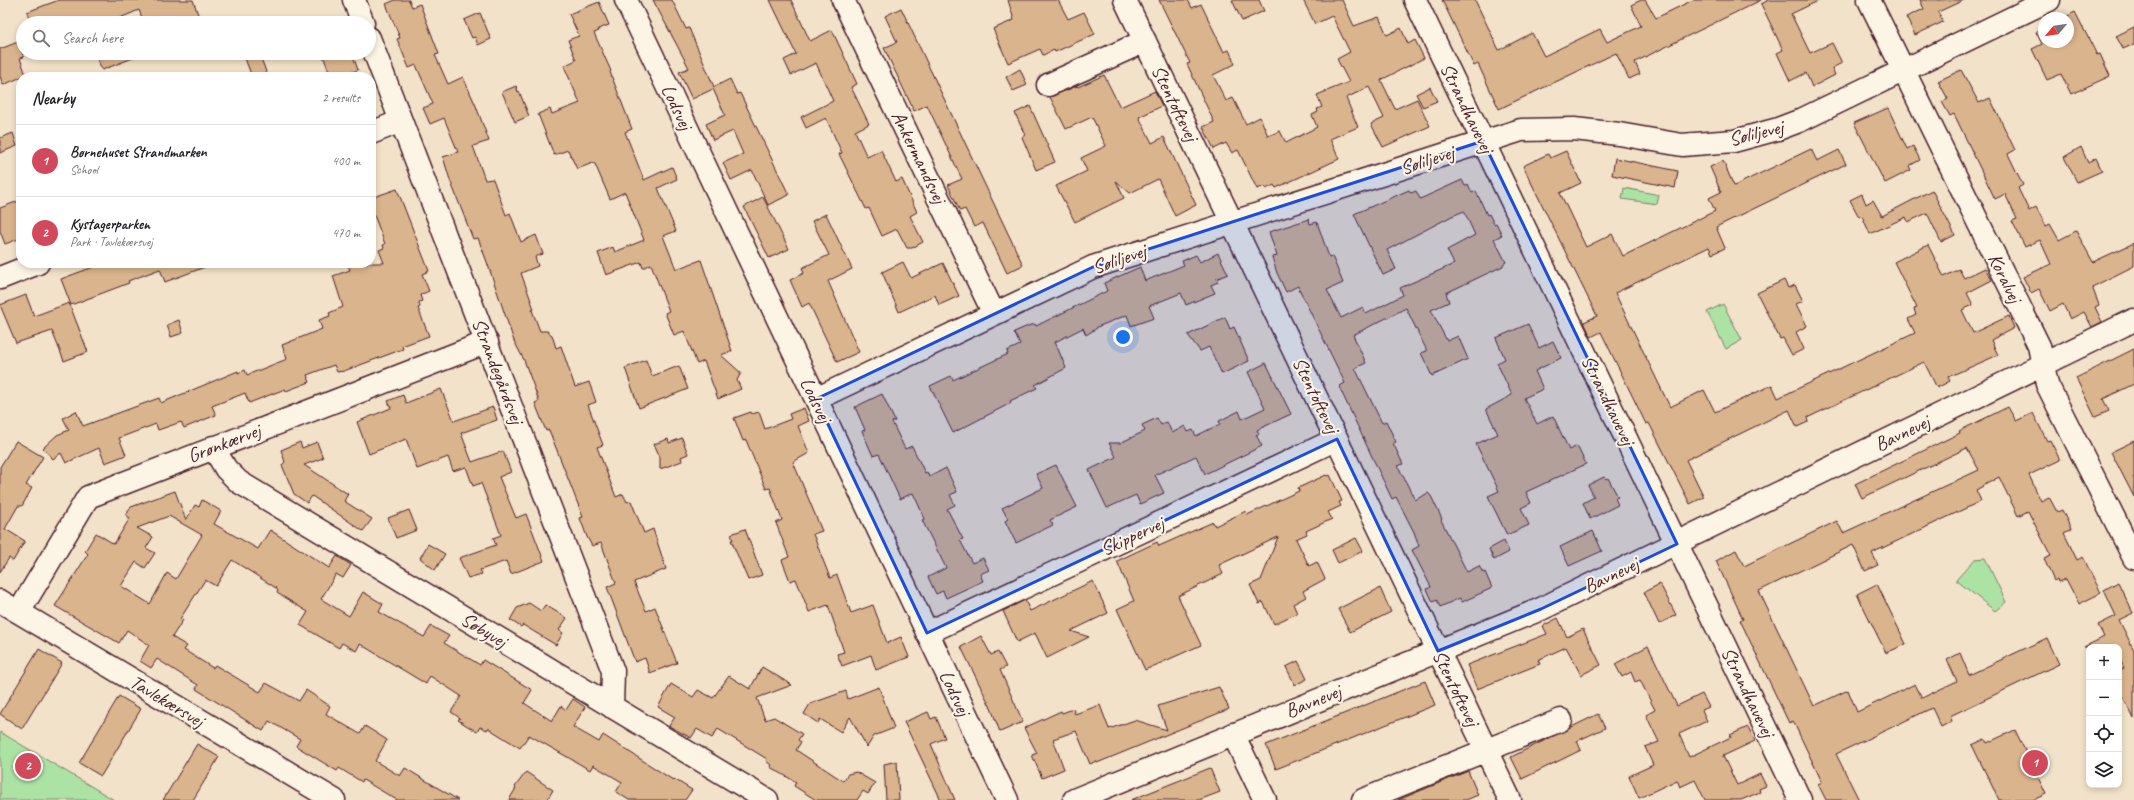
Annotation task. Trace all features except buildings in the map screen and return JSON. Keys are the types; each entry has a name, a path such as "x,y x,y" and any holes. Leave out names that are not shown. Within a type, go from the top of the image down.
{"street":[{"path":"354,0 360,16"},
{"name":"Lodsvej","path":"626,0 1007,800"},
{"name":"Ankermandsvej","path":"843,0 994,314"},
{"name":"Stentoftevej","path":"1125,0 1510,800"},
{"name":"Strandhavevej","path":"1415,0 1800,800"},
{"name":"Koralvej","path":"1869,0 2039,346 2047,384 2134,558"},
{"name":"Søliljevej","path":"816,399 1092,267 1521,130 1562,128 1619,134 1682,145 1734,141 1778,129 1799,121 2049,0"},
{"name":"Stentoftevej","path":"1048,85 1145,41"},
{"name":"Strandegårdsvej","path":"376,56 613,671 612,707"},
{"path":"376,131 401,121"},
{"path":"0,278 25,268"},
{"name":"Bavnevej","path":"1074,800 1541,609 2134,320"},
{"name":"Grønkærvej","path":"19,612 88,497 213,447 487,342"},
{"name":"Skippervej","path":"927,633 1337,439"},
{"name":"Søbyvej","path":"213,447 226,469 239,482 767,800"},
{"name":"Tavlekærsvej","path":"0,601 334,800"},
{"name":"Stentoftevej","path":"1363,800 1561,720"},
{"path":"1233,734 1265,800"}],"highlighted area":[{"path":"1483,141 1677,544 1541,609 1438,651 1337,439 927,633 816,399 1093,267"}],"green space":[{"path":"1624,188 1659,195 1657,204 1622,199"},
{"path":"1723,304 1742,340 1726,349 1707,312"},
{"path":"1985,558 2006,602 1995,611 1956,580 1975,559"},
{"path":"0,732 114,800 0,800"}],"place":[{"name":"Børnehuset Strandmarken","path":"2035,763"},
{"name":"Kystagerparken","path":"28,766"}]}
